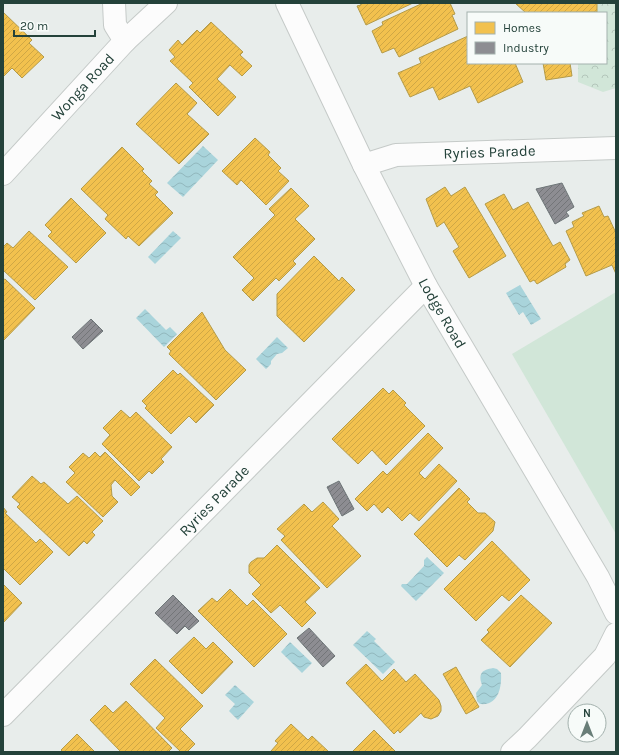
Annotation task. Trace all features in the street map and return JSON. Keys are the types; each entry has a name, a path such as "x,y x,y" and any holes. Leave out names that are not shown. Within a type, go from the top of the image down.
{"street":[{"path":"114,3 115,25 125,41"},
{"name":"Wonga Road","path":"3,174 125,41 166,3"},
{"name":"Lodge Road","path":"287,3 364,165 426,286 598,577 616,613"},
{"name":"Ryries Parade","path":"364,165 396,155 616,148"},
{"name":"Ryries Parade","path":"3,715 426,286"},
{"path":"512,752 528,738 605,656 616,634"}],"green space":[{"path":"588,3 616,3 616,88 603,92 578,82 578,64 607,64 607,12 593,12 594,7"},
{"path":"616,292 616,534 512,354"}],"water":[{"path":"203,146 218,160 183,197 167,183"},
{"path":"173,231 181,238 155,264 148,257"},
{"path":"520,285 541,319 531,325 523,312 519,315 506,293"},
{"path":"145,309 166,330 170,327 177,334 164,347 136,318"},
{"path":"277,337 288,348 282,353 277,354 266,369 256,359"},
{"path":"427,557 444,573 416,601 401,586 402,584 407,584 424,566 424,560"},
{"path":"367,631 376,639 374,641 395,662 383,674 353,645"},
{"path":"290,642 312,663 302,673 281,652"},
{"path":"493,668 497,669 501,673 500,690 495,699 491,702 480,704 477,701 476,693 482,685 480,678 481,675 484,671"},
{"path":"235,685 254,702 238,720 229,711 235,704 225,695"}],"building: Homes":[{"path":"360,3 413,3 366,25 357,6 361,5"},
{"path":"423,3 450,3 455,14 452,15 458,29 399,57 394,48 382,53 372,31 383,25 382,22"},
{"path":"515,3 597,3 597,12 525,12"},
{"path":"3,12 32,40 29,43 44,57 22,78 12,68 3,77"},
{"path":"211,22 243,52 240,55 252,66 242,76 230,65 217,79 236,97 218,116 189,87 193,83 170,61 175,57 169,50 178,40 182,45 197,30 200,33"},
{"path":"467,36 467,64 515,64 523,82 478,103 470,86 439,100 433,87 410,97 398,73 421,63 419,58"},
{"path":"543,64 570,64 572,76 546,80"},
{"path":"176,83 197,103 187,114 209,134 179,164 136,124"},
{"path":"255,138 270,152 268,155 281,168 278,171 289,181 266,205 241,180 237,185 222,171"},
{"path":"122,147 144,169 142,171 152,181 149,184 158,192 155,195 173,213 139,246 128,236 126,239 105,219 108,215 81,189"},
{"path":"445,187 451,196 465,187 506,256 469,278 453,251 459,247 444,222 437,227 426,199"},
{"path":"291,188 309,206 295,219 315,239 293,261 296,264 279,281 276,278 253,301 242,290 254,278 233,257 275,215 269,209"},
{"path":"504,194 513,210 528,202 553,246 560,242 570,260 565,264 566,267 537,284 534,280 530,282 485,204"},
{"path":"71,198 106,233 76,263 48,236 52,232 45,225"},
{"path":"599,206 604,217 608,216 616,233 616,274 612,265 586,276 566,231 574,227 572,222 584,216 582,213"},
{"path":"29,231 68,267 35,300 3,270 3,247 7,243 13,248"},
{"path":"314,256 339,281 342,277 355,290 304,342 277,316 277,294"},
{"path":"5,279 35,308 3,341 3,280"},
{"path":"202,312 225,350 246,370 216,400 169,354 171,351 167,347"},
{"path":"173,370 178,375 180,373 214,405 196,423 189,416 171,434 145,408 147,406 142,401"},
{"path":"383,388 389,394 393,390 406,403 404,405 425,426 386,465 372,450 358,464 332,439"},
{"path":"121,410 130,418 136,412 172,447 161,459 164,462 152,474 149,471 139,481 102,444 110,435 103,428"},
{"path":"428,433 443,448 419,473 425,479 439,464 457,481 419,521 410,513 402,521 388,507 382,513 374,504 367,511 355,499 383,471 387,475"},
{"path":"95,452 100,457 105,452 140,487 131,496 115,480 111,485 112,496 118,502 103,517 66,482 75,473 69,467 83,453 89,458"},
{"path":"32,476 41,484 44,482 68,504 77,496 103,521 92,532 95,535 87,544 84,541 69,556 17,507 20,504 12,497"},
{"path":"459,488 470,499 467,502 478,513 485,513 495,522 493,531 465,560 459,555 447,567 414,534"},
{"path":"323,502 339,519 332,526 361,556 327,588 281,540 285,536 277,529 304,504 312,512"},
{"path":"3,507 7,512 5,513 36,543 40,539 53,552 20,585 3,568"},
{"path":"492,541 530,580 509,601 502,595 476,621 444,589"},
{"path":"277,545 320,588 305,602 316,613 302,627 280,605 271,613 252,594 261,585 249,573 249,565 257,558 264,558"},
{"path":"3,584 22,603 3,623"},
{"path":"230,589 247,606 253,600 287,634 254,667 198,611 212,598 217,602"},
{"path":"521,595 552,623 510,667 481,640 489,632 487,630"},
{"path":"194,637 206,649 213,642 233,662 202,694 169,661"},
{"path":"155,659 203,706 180,729 195,744 187,752 181,752 156,728 165,718 130,684"},
{"path":"366,664 382,681 394,669 406,682 415,674 439,700 441,711 438,716 431,719 424,717 421,713 400,733 398,730 394,734 346,683"},
{"path":"456,667 479,707 466,714 443,674"},
{"path":"126,701 172,748 168,752 121,752 90,720 105,705 113,713"},
{"path":"291,724 308,740 312,736 329,752 272,752 271,751 278,743 275,741"},
{"path":"374,730 396,752 352,752"},
{"path":"77,734 95,752 63,752 61,750"}],"building: Industry":[{"path":"562,183 574,207 566,212 569,216 555,224 536,189"},
{"path":"91,319 103,331 83,349 72,337"},
{"path":"339,481 354,509 342,516 327,487"},
{"path":"173,595 199,621 189,630 185,626 177,634 155,613"},
{"path":"309,628 335,656 323,667 297,638"}]}
